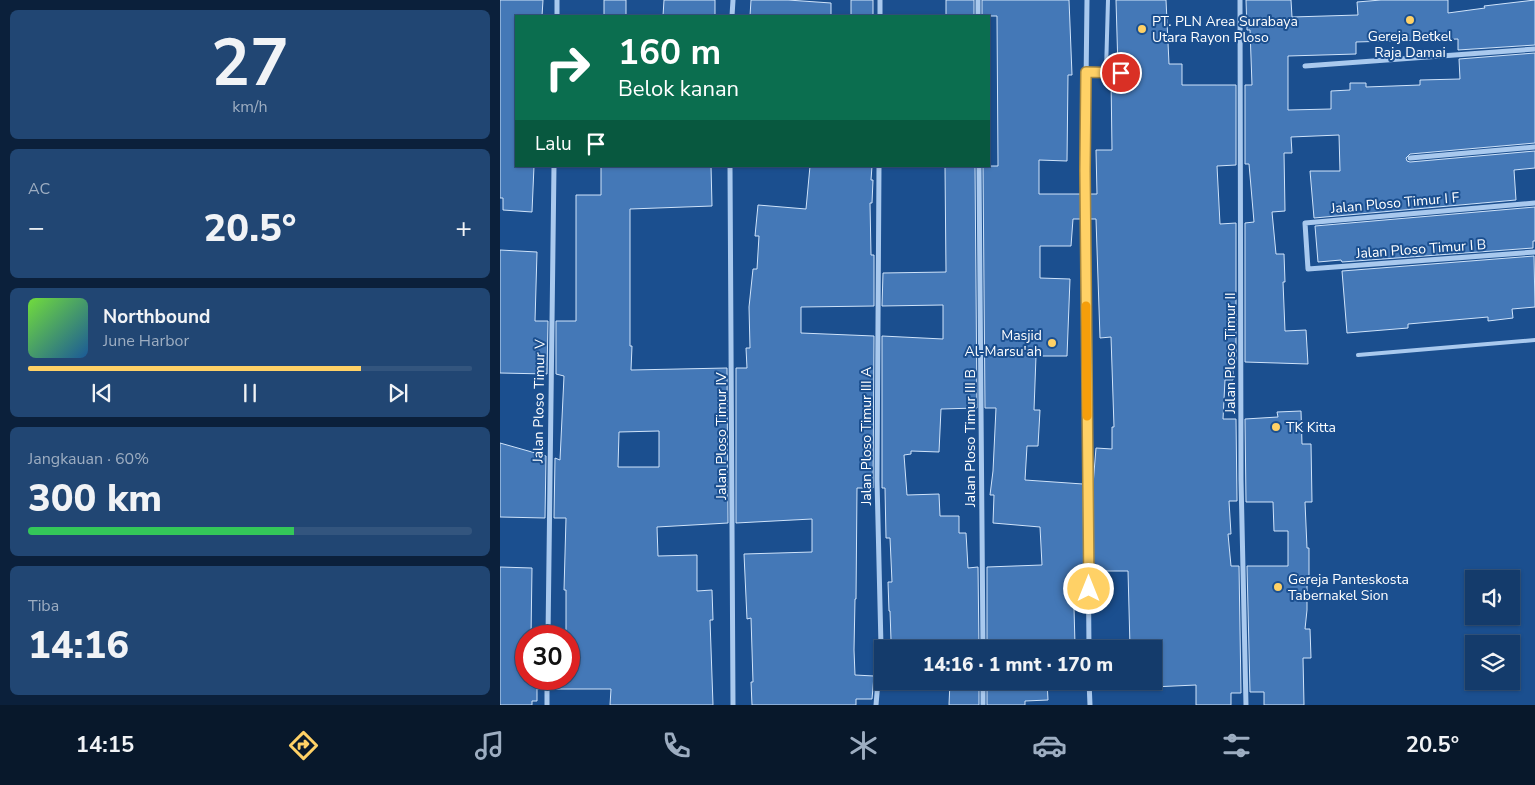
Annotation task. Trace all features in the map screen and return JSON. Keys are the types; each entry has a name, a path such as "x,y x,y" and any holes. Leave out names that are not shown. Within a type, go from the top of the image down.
{"street":[{"path":"557,0 557,15"},
{"path":"732,15 733,0"},
{"path":"880,0 880,15"},
{"path":"978,0 978,15"},
{"path":"1087,0 1085,180 1089,640"},
{"name":"Jalan Ploso Timur II","path":"1240,0 1241,469 1246,705"},
{"path":"1305,66 1535,49"},
{"path":"1410,158 1535,147"},
{"name":"Jalan Ploso Timur V","path":"548,625 554,167"},
{"name":"Jalan Ploso Timur IV","path":"730,167 734,705"},
{"name":"Jalan Ploso Timur III A","path":"876,705 881,646 877,480 879,167"},
{"name":"Jalan Ploso Timur III B","path":"979,167 982,640"},
{"name":"Jalan Ploso Timur I F","path":"1308,270 1305,222 1535,203"},
{"name":"Jalan Ploso Timur I B","path":"1308,270 1535,252"},
{"path":"547,690 547,705"},
{"path":"983,690 983,705"},
{"path":"1090,690 1090,705"}],"lane":[{"path":"1106,72 1108,0"},
{"path":"1086,72 1136,74"},
{"path":"1358,355 1535,340"}],"building":[{"path":"500,0 543,0 542,15 515,15 515,167 534,167 532,212 503,210 503,198 500,198"},
{"path":"604,0 626,0 626,15 604,15"},
{"path":"664,0 715,0 715,15 663,15"},
{"path":"751,0 831,3 831,15 750,15"},
{"path":"851,0 873,0 873,15 851,15"},
{"path":"946,0 974,0 974,15 946,15"},
{"path":"982,0 1069,0 1072,75 1068,75 1067,161 1039,160 1039,194 1081,194 1081,219 1073,219 1071,246 1040,246 1040,278 1070,279 1067,356 1036,356 1034,410 1040,410 1038,446 1027,446 1025,480 1083,484 1084,571 1073,571 1075,640 987,640 987,567 1042,565 1040,527 993,523 994,495 990,495 996,408 985,408 983,167 998,166 997,16 982,15"},
{"path":"1116,0 1166,0 1169,64 1182,64 1182,85 1236,85 1236,165 1217,166 1220,224 1236,223 1236,362 1233,361 1233,380 1225,380 1223,419 1236,419 1237,501 1229,501 1231,534 1228,534 1231,566 1239,566 1241,693 1231,693 1231,705 1196,705 1196,685 1162,687 1162,640 1130,640 1128,571 1093,571 1092,485 1096,448 1112,449 1112,427 1114,427 1111,337 1100,338 1096,219 1090,219 1090,194 1097,194 1096,150 1112,150 1111,77 1136,77 1140,74 1137,69 1118,69"},
{"path":"1246,0 1291,0 1292,17 1358,15 1357,2 1381,0 1448,0 1448,13 1485,8 1484,6 1535,0 1535,45 1458,50 1458,39 1356,42 1356,54 1288,56 1288,110 1331,109 1331,91 1350,90 1350,83 1366,83 1366,87 1420,85 1420,80 1460,79 1459,59 1535,53 1535,143 1410,154 1406,158 1410,162 1535,151 1535,168 1514,170 1516,200 1314,218 1310,171 1340,171 1339,135 1291,137 1292,153 1284,153 1285,211 1272,212 1276,254 1284,254 1285,331 1306,330 1308,364 1245,362 1245,223 1254,222 1249,164 1245,164 1245,85 1252,85 1250,30 1247,30"},
{"path":"601,167 711,167 712,206 630,209 630,346 632,346 631,370 727,368 728,523 657,527 658,556 697,555 697,591 712,590 713,620 710,620 713,705 610,705 611,689 580,689 580,625 566,625 566,590 564,590 566,518 554,518 555,458 560,460 564,376 556,374 556,321 576,321 576,195 601,195","holes":["659,431 659,467 618,467 619,432"]},
{"path":"810,167 872,167 872,203 870,203 871,255 874,255 874,306 801,307 801,333 874,336 873,488 857,488 854,650 855,675 874,676 872,699 856,699 856,705 752,705 751,618 747,619 744,554 812,552 812,519 736,523 736,368 747,368 746,348 750,348 749,307 753,269 757,269 759,236 755,236 758,205 806,209"},
{"path":"945,167 975,167 977,408 941,409 939,452 911,451 911,454 904,455 907,495 939,494 940,516 959,516 959,533 966,533 968,568 978,567 979,640 891,640 888,582 892,582 890,538 886,538 885,488 882,488 882,336 943,339 943,305 882,306 883,273 946,272"},
{"path":"1535,207 1535,241 1533,241 1533,248 1342,262 1341,260 1318,262 1315,226"},
{"path":"500,250 537,252 535,321 548,321 547,374 500,373"},
{"path":"1534,256 1535,307 1512,309 1513,318 1488,321 1488,317 1408,324 1408,328 1347,333 1342,271"},
{"path":"1301,411 1302,444 1311,444 1312,502 1305,502 1307,548 1309,548 1309,577 1307,577 1305,629 1310,629 1311,658 1303,658 1304,705 1264,705 1264,692 1250,692 1247,566 1288,566 1288,531 1274,531 1273,502 1246,502 1245,419 1278,417 1277,412"},
{"path":"500,443 546,456 545,518 500,517"},
{"path":"500,567 532,568 531,625 515,625 515,690 537,690 537,701 532,701 532,705 500,705"},
{"path":"950,690 979,690 979,705 949,705"},
{"path":"987,690 1047,690 1048,700 1025,701 1025,705 987,705"}],"slow traffic":[{"path":"1086,306 1087,416"}],"place":[{"name":"Gereja Betkel Raja Damai","path":"1410,20"},
{"name":"PT. PLN Area Surabaya Utara Rayon Ploso","path":"1142,29"},
{"name":"Masjid Al-Marsu'ah","path":"1052,343"},
{"name":"TK Kitta","path":"1276,427"},
{"name":"Gereja Panteskosta Tabernakel Sion","path":"1278,587"}],"route":[{"path":"1089,589 1085,170 1086,72 1121,73"}]}
